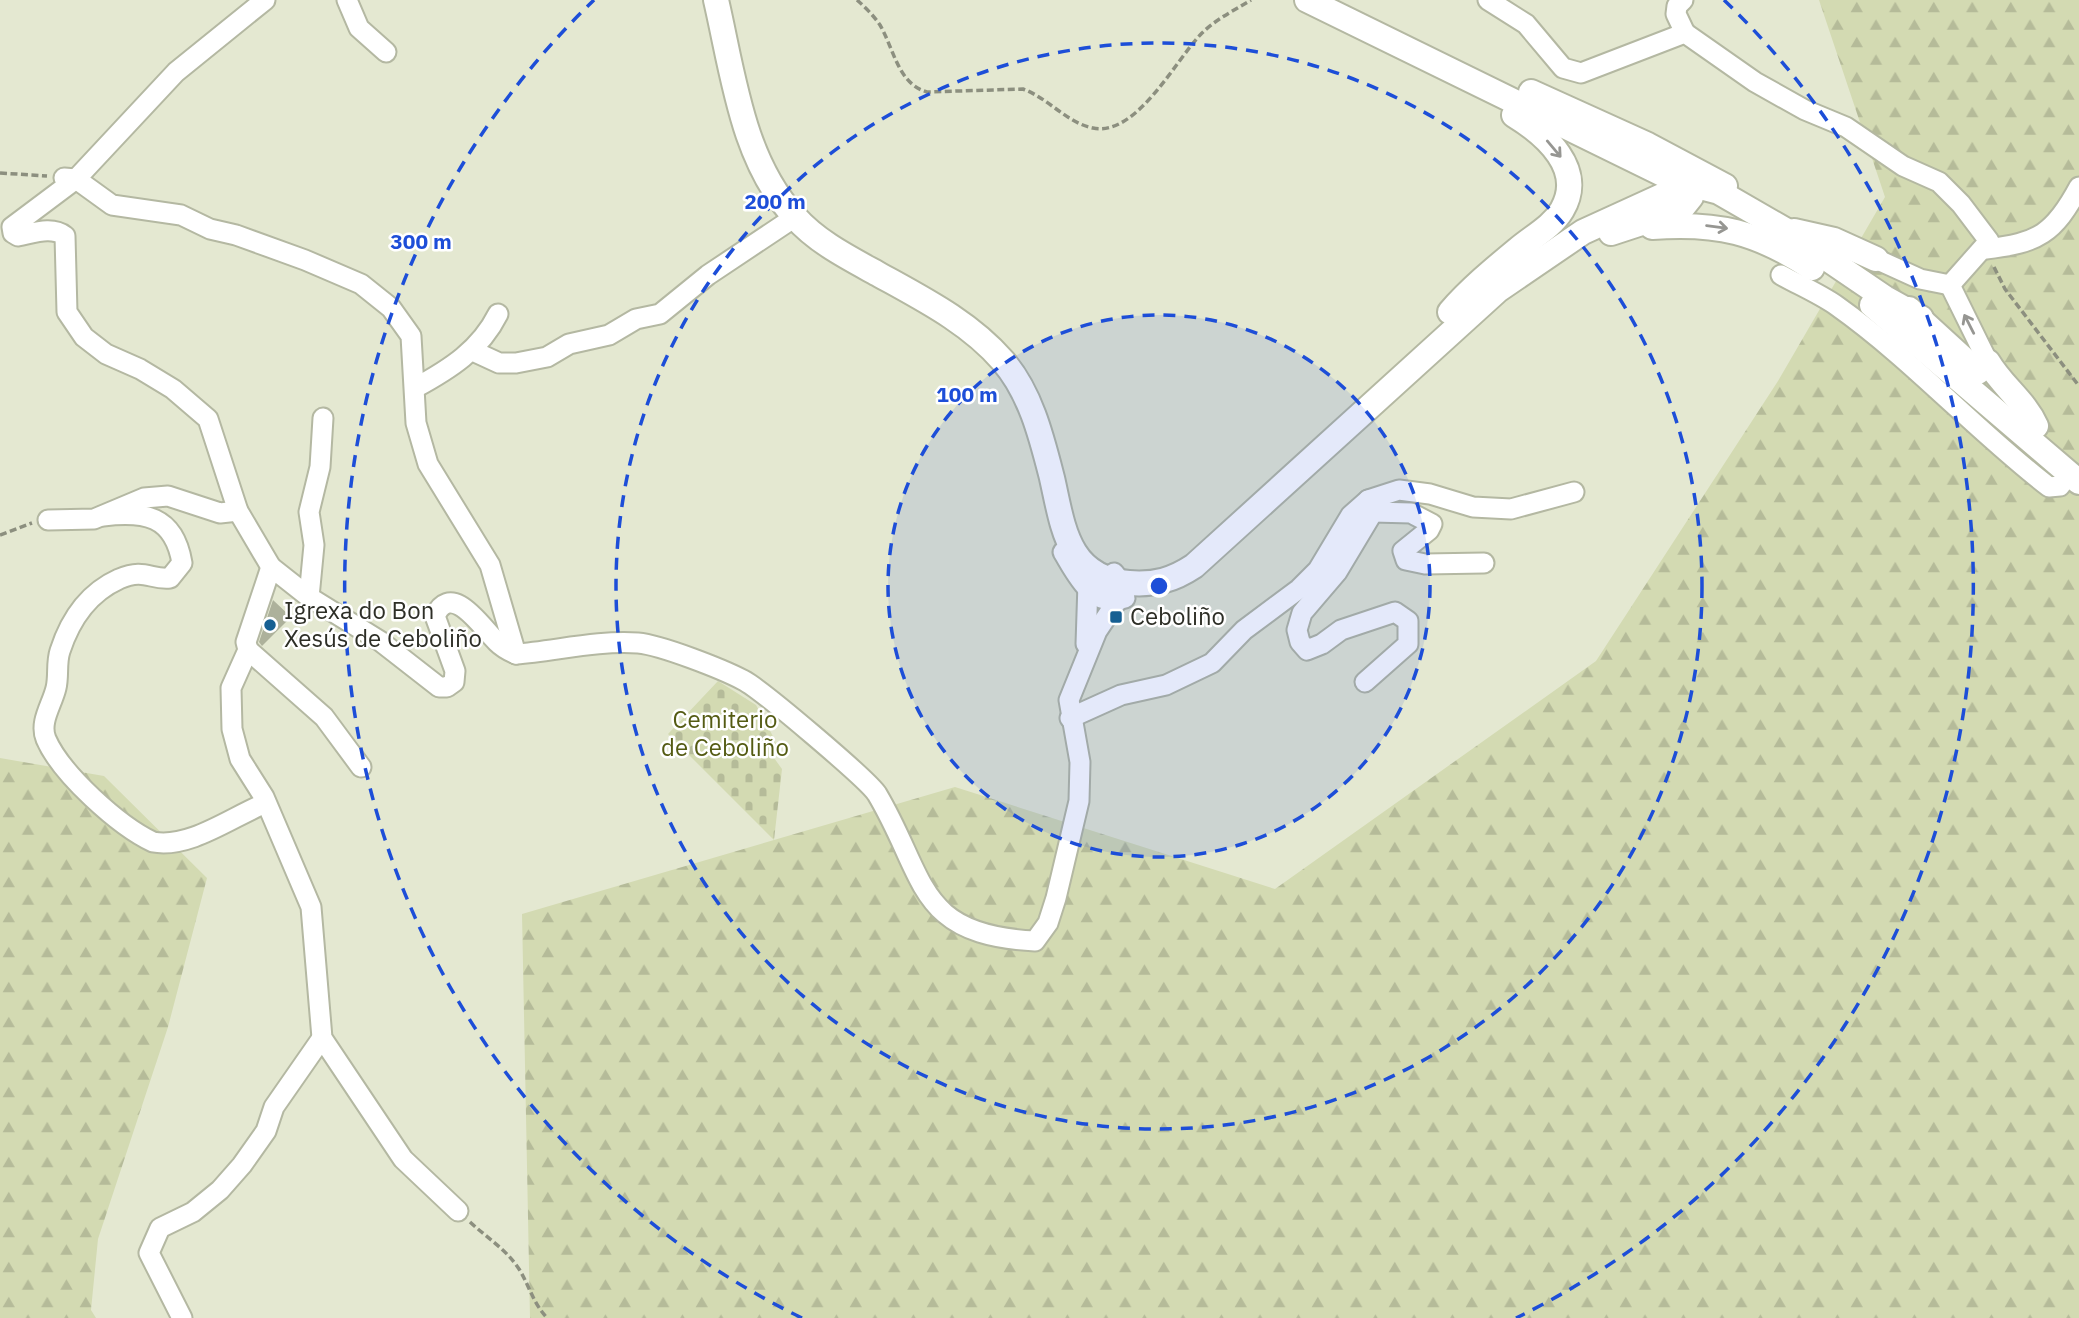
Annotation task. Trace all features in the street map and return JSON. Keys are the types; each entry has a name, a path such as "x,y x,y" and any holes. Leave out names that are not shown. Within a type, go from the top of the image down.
{"main road":[{"path":"716,0 743,116 764,172 794,217 823,242 954,318 986,342 1006,365 1032,411 1052,480 1060,520 1073,552 1104,582 1148,584 1235,529 1498,290 1559,246 1664,195 1691,188 1707,188 1719,192 1785,230 1885,298 2076,473"},
{"path":"1289,0 1332,8 1691,188 1785,241 1844,283 1915,326"},
{"path":"1307,0 1526,89 1697,170 1809,234 1864,272 1915,326"},
{"path":"1332,8 1530,124 1554,146 1567,172 1566,200 1561,211 1458,303 1427,338 1396,382"},
{"path":"1526,89 1571,120 1670,167 1691,188"},
{"path":"1559,246 1624,229 1683,207 1689,202 1691,188"},
{"path":"1624,229 1695,225 1731,229 1757,236 1915,326"},
{"path":"1785,230 1834,240 1876,259"},
{"path":"1988,362 1999,379 2027,409 2030,430"},
{"path":"1052,480 1068,518 1085,545 1096,556 1122,567 1161,575"}],"street":[{"path":"265,0 176,72 68,178 12,227 13,233 18,236 58,231 65,236 67,312 84,337 106,354 141,369 173,389 208,419 238,511 271,567 301,591 380,641 439,687 447,687 454,682 455,671 435,616 446,603 455,602 465,608 499,644 516,654 639,643 745,680 876,792 915,875 944,914 970,930 996,939 1035,941 1048,923 1079,801 1080,762 1070,718 1069,700 1103,621 1104,582 1085,545"},
{"path":"346,0 359,27 386,52"},
{"path":"1488,0 1526,24 1563,68 1581,72 1685,33"},
{"path":"1683,0 1677,6 1676,14 1685,33 1755,82 1805,110 1846,127 1903,166 1939,182 1986,234 1989,242 1986,249 1950,285"},
{"path":"68,178 112,205 181,215 210,229 294,256 361,284 391,308 411,336 416,423 428,464 490,565 516,654"},
{"path":"1986,249 2013,246 2047,233 2067,209 2079,187"},
{"path":"473,351 499,363 516,363 547,357 569,344 609,335 636,319 660,314 708,275 794,217"},
{"path":"1876,259 1920,279 1950,285"},
{"path":"1781,275 1846,313 1917,370 2007,454 2049,486 2060,486 2076,473"},
{"path":"1950,285 1988,362"},
{"path":"415,388 473,351 488,333 498,314"},
{"path":"301,591 314,545 309,512 320,467 323,418"},
{"path":"2007,454 2030,430"},
{"path":"1070,718 1121,695 1166,685 1212,663 1244,630 1299,589 1318,570 1350,515 1399,490 1430,494 1473,507 1511,509 1574,492"},
{"path":"48,520 94,519 144,498 168,496 220,513 238,511"},
{"path":"1371,506 1411,513 1432,524 1429,530 1403,551 1406,560 1425,564 1484,563"},
{"path":"1366,682 1408,644 1408,621 1395,612 1368,619 1307,650 1300,642 1297,630 1303,612 1337,572 1371,506"},
{"path":"103,516 135,512 158,521 170,531 179,548 181,563 177,573 170,578 141,573 118,579 85,603 74,618 60,652 57,687 43,724 45,737 53,752 72,777 153,842 162,844 204,833 266,803"},
{"path":"271,567 258,599 246,642 248,650 324,717 361,767"},
{"path":"1082,665 1088,630 1104,582"},
{"path":"248,650 231,688 232,729 240,758 266,803 311,907 323,1038 402,1158 458,1211"},
{"path":"182,1318 149,1253 160,1228 193,1212 219,1190 242,1165 266,1131 274,1107 323,1038"}],"path":[{"path":"856,0 879,24 904,78 913,89 926,92 1023,89 1037,94 1090,128 1105,130 1115,127 1132,115 1162,85 1202,33 1251,0"},
{"path":"0,173 68,178"},
{"path":"1986,249 2005,289 2079,386"},
{"path":"0,535 19,526 48,520"},
{"path":"458,1211 501,1247 520,1270 533,1303 547,1318"}],"green space":[{"path":"1819,0 2079,0 2079,1318 530,1318 522,914 955,787 1275,889 1596,661 1778,381 1885,197"},
{"name":"Cemiterio de Ceboliño","path":"718,681 756,705 775,740 776,746 769,751 782,769 774,840 668,734"},
{"path":"0,758 104,776 207,878 168,1027 98,1239 91,1310 96,1318 0,1318"}],"building":[{"name":"Igrexa do Bon Xesús de Ceboliño","path":"273,600 291,617 262,646 259,642"}],"place":[{"name":"Ceboliño","path":"1116,617"},
{"name":"Igrexa do Bon Xesús de Ceboliño","path":"270,625"}]}
